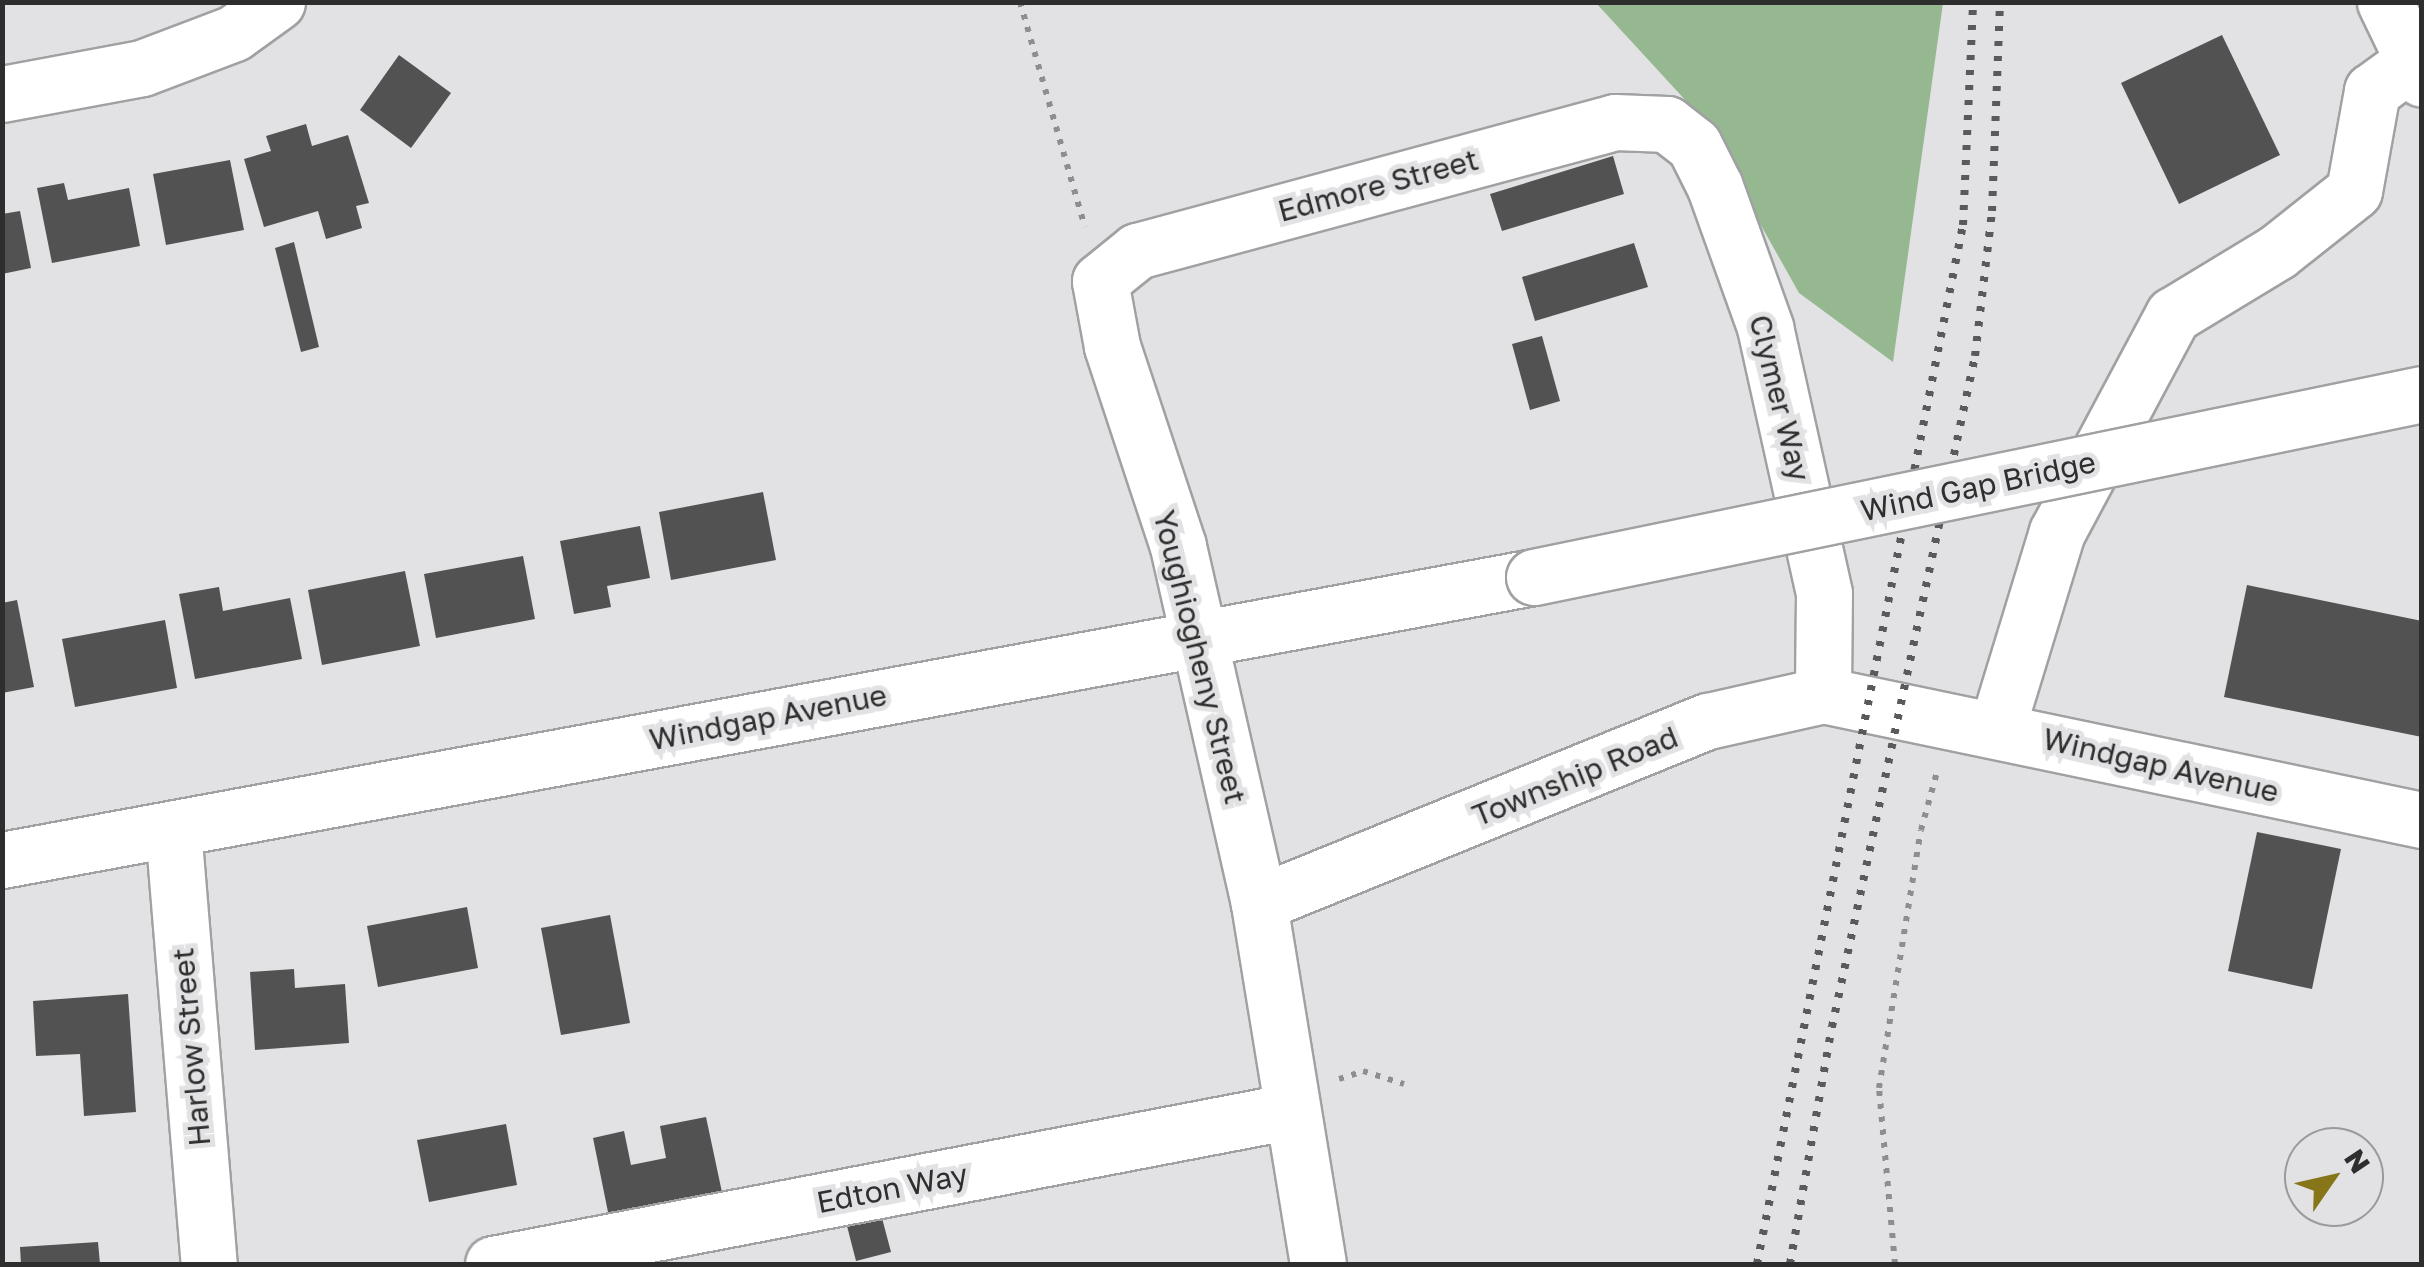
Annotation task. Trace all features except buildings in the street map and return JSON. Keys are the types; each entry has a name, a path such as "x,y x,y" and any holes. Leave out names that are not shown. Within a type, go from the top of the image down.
{"street":[{"path":"1950,718 2057,532 2173,315 2277,252 2354,191 2372,91 2417,70 2384,2"},
{"path":"2,94 142,68 234,33 277,3"},
{"name":"Edmore Street","path":"1100,282 1137,251 1615,122 1667,124"},
{"name":"Clymer Way","path":"1667,124 1694,145 1716,187 1764,326 1824,593 1823,695"},
{"name":"Youghiogheny Street","path":"1100,282 1112,346 1178,546 1259,903 1318,1264"},
{"name":"Wind Gap Bridge","path":"1534,577 2422,394"},
{"name":"Windgap Avenue","path":"2,860 1196,636 1534,577"},
{"name":"Township Road","path":"1259,903 1708,721 1823,695 1950,718"},
{"name":"Windgap Avenue","path":"1950,718 2422,820"},
{"name":"Harlow Street","path":"173,829 209,1264"},
{"name":"Edton Way","path":"494,1264 1291,1111"}],"path":[{"path":"1020,2 1100,282"},
{"path":"1895,1264 1879,1088 1920,830 1950,718"}],"green space":[{"path":"1596,3 1943,3 1893,362 1799,293 1699,115"}],"railway":[{"path":"1757,1264 1963,225 1973,2"},
{"path":"1790,1264 1832,1027 1975,356 1992,211 2000,2"}]}
